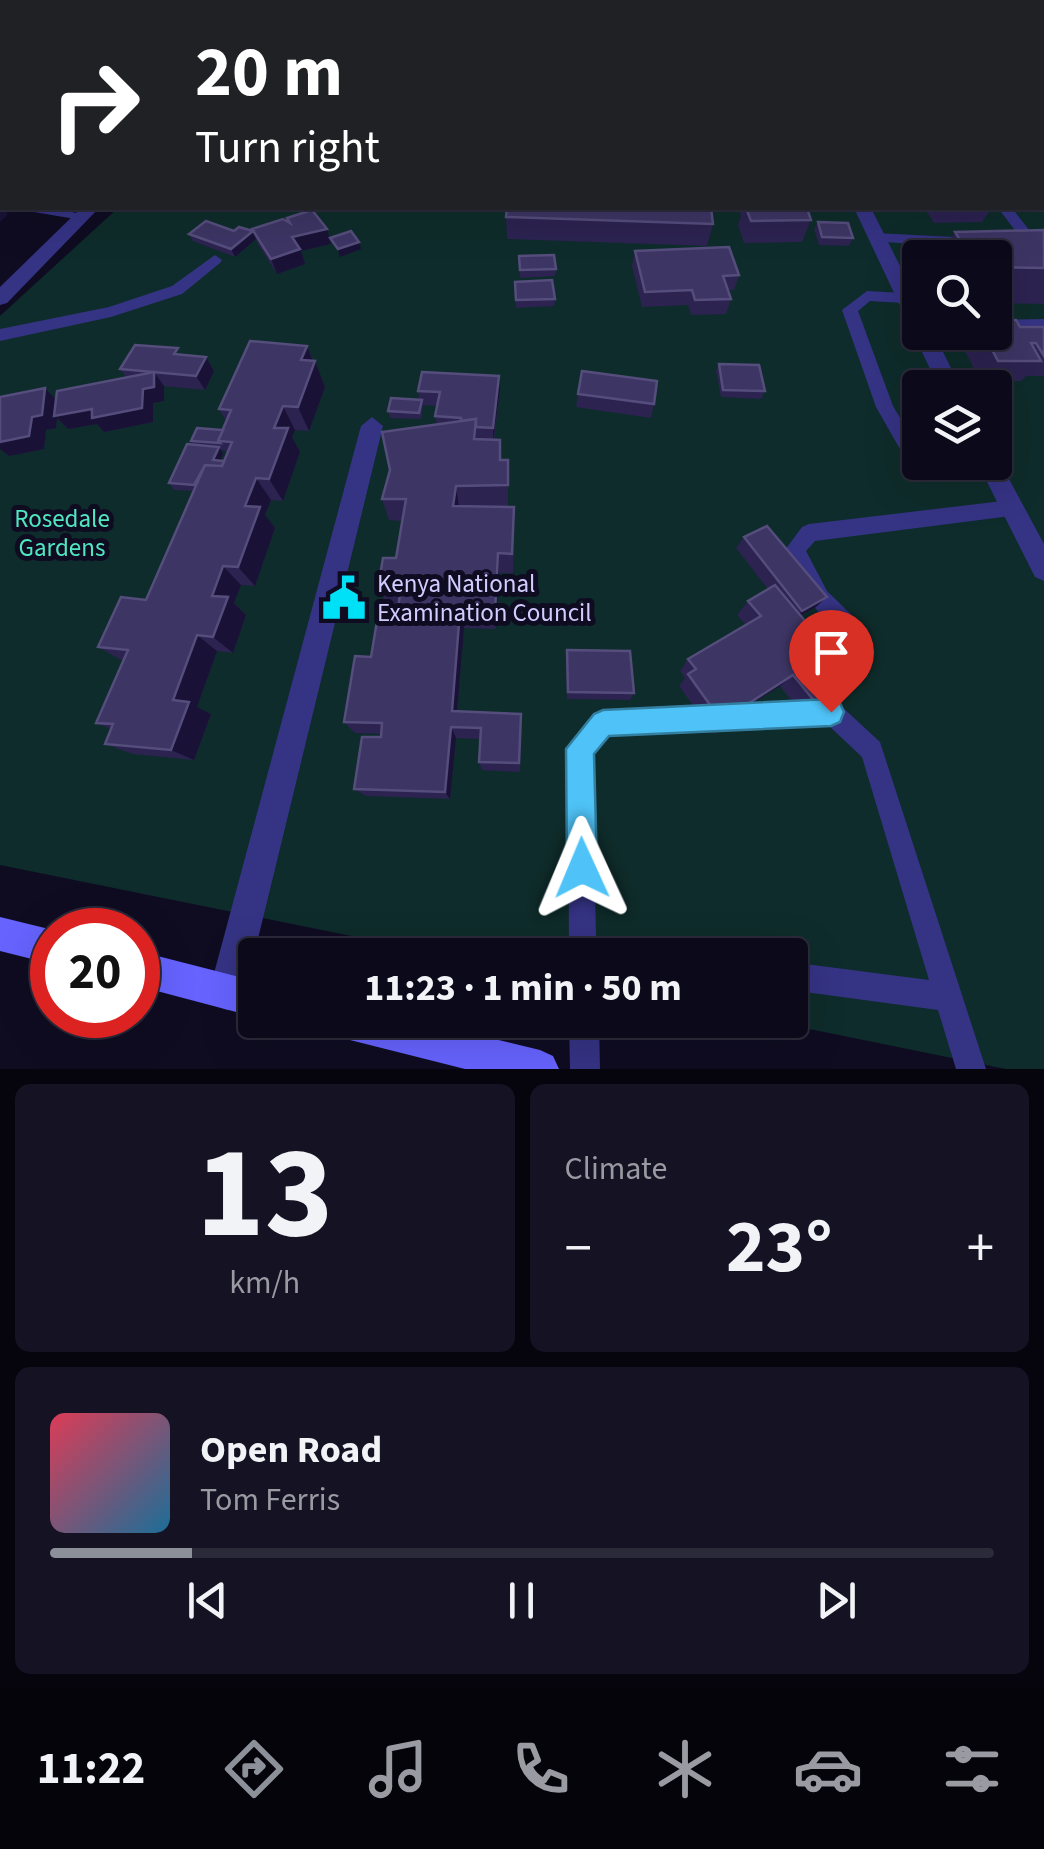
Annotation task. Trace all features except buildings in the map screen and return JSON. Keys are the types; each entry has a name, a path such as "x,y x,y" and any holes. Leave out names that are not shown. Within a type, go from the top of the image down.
{"main road":[{"path":"0,934 30,942"},
{"path":"160,975 238,994"},
{"path":"415,1038 540,1069"}],"street":[{"path":"863,210 902,296"},
{"path":"0,298 85,212"},
{"path":"254,938 372,426"},
{"path":"997,480 1044,569"}],"lane":[{"path":"60,210 85,212"},
{"path":"1007,210 1039,247"},
{"path":"875,238 915,240"},
{"path":"1015,246 1039,247"},
{"path":"0,335 111,312 177,290 215,260"},
{"path":"902,298 867,296 850,310 885,407 902,437"},
{"path":"1012,326 1044,325"},
{"path":"852,630 820,598 795,550 809,533 1010,508"},
{"path":"583,938 580,749 603,723 831,712 872,750 971,1069"},
{"path":"808,978 949,997"},
{"path":"584,1038 585,1069"}],"green space":[{"name":"Rosedale Gardens","path":"116,210 1044,210 1044,1069 1006,1069 808,1029 808,938 361,938 0,865 0,316"}],"place":[{"name":"Kenya National Examination Council","path":"344,598"}],"route":[{"path":"582,868 580,749 603,723 831,712"}]}
